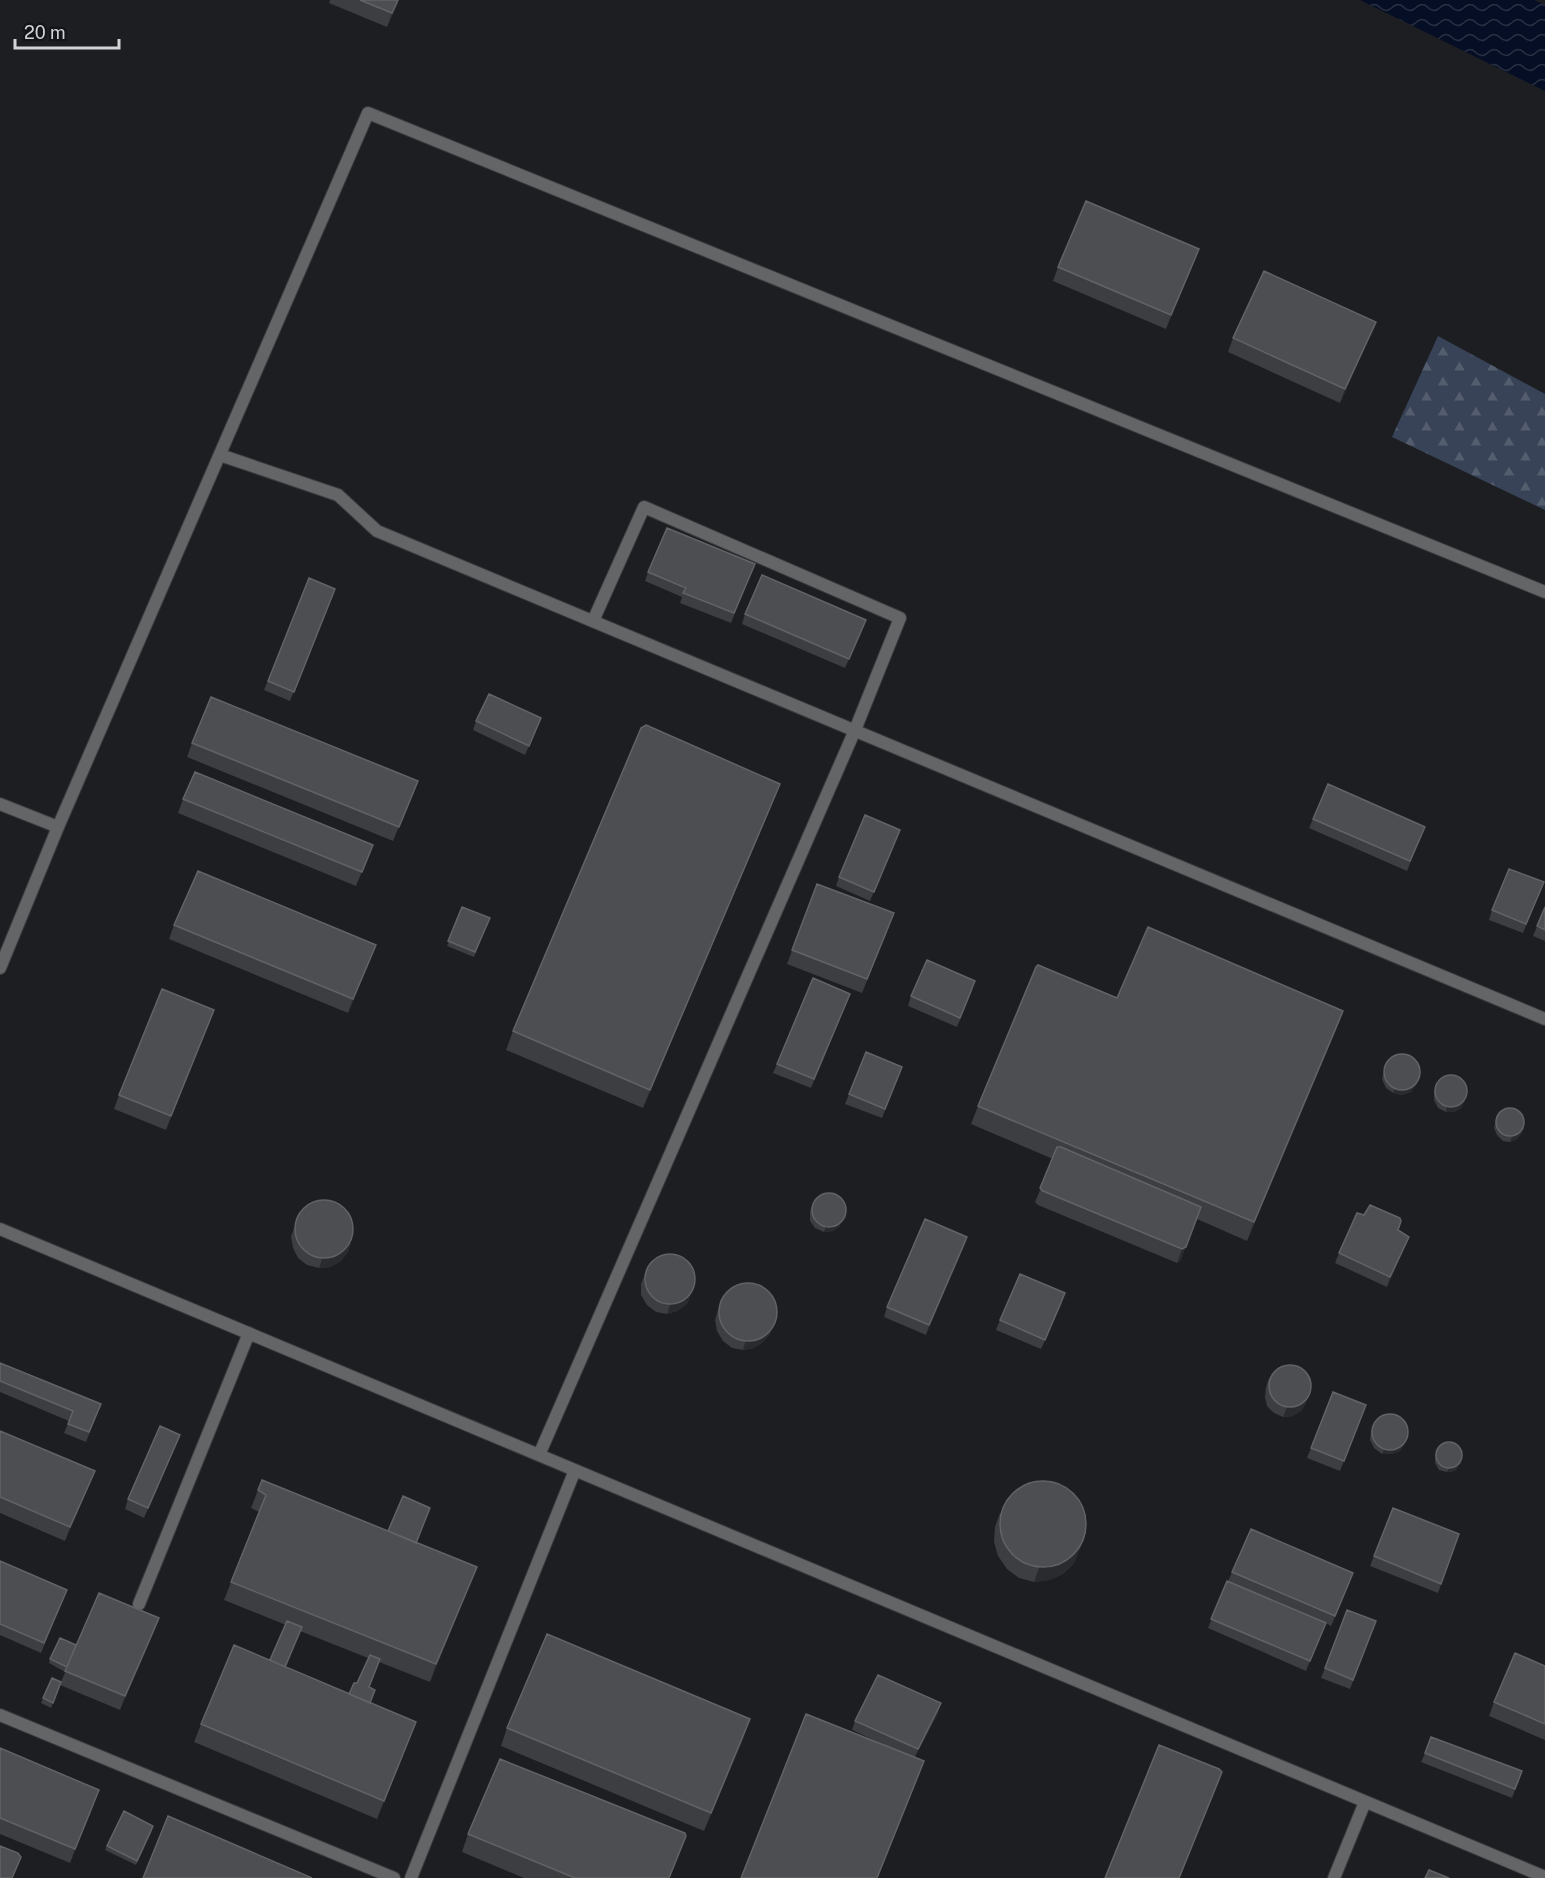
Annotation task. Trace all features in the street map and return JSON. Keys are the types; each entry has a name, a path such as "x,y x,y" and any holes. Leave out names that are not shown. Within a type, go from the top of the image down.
{"lane":[{"path":"0,968 58,827 368,113 1545,592"},
{"path":"220,455 338,495 377,531 1545,1019"},
{"path":"539,1455 855,730 900,618 644,507 593,621"},
{"path":"0,804 58,827"},
{"path":"0,1229 1545,1877"},
{"path":"139,1604 249,1333"},
{"path":"411,1878 575,1470"},
{"path":"0,1715 394,1878"},
{"path":"1334,1878 1365,1802"}],"green space":[{"path":"1438,336 1545,394 1545,510 1392,437"}],"water":[{"path":"1360,0 1534,0 1545,5 1545,91"}],"building":[{"path":"360,0 398,0 392,13"},
{"path":"1086,201 1199,249 1171,315 1058,267"},
{"path":"1264,271 1376,322 1345,389 1233,338"},
{"path":"667,528 755,564 734,613 683,593 686,588 648,572"},
{"path":"762,575 866,620 849,659 745,614"},
{"path":"309,578 335,589 294,692 268,681"},
{"path":"489,694 541,718 529,746 476,721"},
{"path":"211,697 418,781 399,827 192,743"},
{"path":"646,725 780,784 650,1090 513,1031 641,728"},
{"path":"195,772 373,845 362,872 183,799"},
{"path":"1328,784 1425,827 1410,861 1313,819"},
{"path":"865,815 900,830 874,892 839,877"},
{"path":"1509,869 1544,882 1526,924 1492,910"},
{"path":"198,871 376,945 353,999 174,925"},
{"path":"817,884 894,913 867,979 792,950"},
{"path":"462,907 490,918 475,952 448,941"},
{"path":"1545,907 1545,930 1537,926"},
{"path":"1148,927 1343,1011 1254,1222 978,1106 1036,967 1038,965 1117,998"},
{"path":"927,960 975,981 960,1018 911,996"},
{"path":"813,978 850,994 814,1079 777,1064"},
{"path":"162,989 214,1010 171,1116 119,1095"},
{"path":"866,1052 902,1067 885,1109 849,1094"},
{"path":"1402,1054 1414,1060 1420,1072 1414,1084 1402,1090 1390,1084 1384,1072 1390,1060"},
{"path":"1451,1075 1462,1080 1467,1091 1462,1102 1451,1107 1440,1102 1435,1091 1440,1080"},
{"path":"1510,1108 1520,1112 1524,1122 1520,1132 1510,1136 1500,1132 1496,1122 1500,1112"},
{"path":"1057,1147 1201,1207 1186,1247 1182,1249 1043,1191 1040,1188"},
{"path":"829,1193 841,1198 846,1210 841,1222 829,1227 817,1222 812,1210 817,1198"},
{"path":"318,1200 330,1200 345,1208 353,1223 353,1235 345,1250 330,1258 318,1258 303,1250 295,1235 295,1223 303,1208"},
{"path":"1370,1205 1400,1218 1398,1230 1409,1237 1390,1277 1339,1253 1357,1213 1364,1215"},
{"path":"925,1219 967,1237 929,1325 887,1307"},
{"path":"670,1254 688,1261 695,1279 688,1297 670,1304 652,1297 645,1279 652,1261"},
{"path":"1020,1274 1065,1293 1045,1340 1000,1320"},
{"path":"748,1283 764,1288 772,1296 777,1312 772,1328 764,1336 748,1341 732,1336 724,1328 719,1312 724,1296 732,1288"},
{"path":"0,1363 101,1404 89,1432 68,1424 73,1411 0,1381"},
{"path":"1290,1365 1298,1366 1305,1371 1310,1378 1310,1394 1305,1401 1298,1406 1290,1407 1282,1406 1275,1401 1270,1394 1269,1386 1270,1378 1275,1371 1282,1366"},
{"path":"1333,1392 1366,1405 1344,1461 1311,1448"},
{"path":"1390,1414 1402,1420 1408,1432 1402,1444 1390,1450 1378,1444 1372,1432 1378,1420"},
{"path":"160,1426 180,1435 148,1508 128,1499"},
{"path":"0,1431 95,1471 70,1527 0,1497"},
{"path":"1449,1442 1458,1446 1462,1455 1458,1464 1449,1468 1440,1464 1436,1455 1440,1446"},
{"path":"262,1480 477,1567 436,1664 231,1582 266,1495 258,1490"},
{"path":"1043,1481 1060,1484 1074,1493 1083,1507 1086,1524 1083,1541 1074,1555 1060,1564 1043,1567 1026,1564 1012,1555 1003,1541 1000,1524 1003,1507 1012,1493 1026,1484"},
{"path":"403,1496 430,1508 416,1543 388,1531"},
{"path":"1393,1508 1459,1534 1441,1584 1374,1556"},
{"path":"1251,1529 1353,1573 1335,1616 1232,1572"},
{"path":"0,1561 67,1590 44,1643 0,1624"},
{"path":"1227,1581 1326,1623 1310,1661 1211,1619"},
{"path":"99,1593 159,1618 125,1696 65,1671"},
{"path":"1347,1610 1376,1621 1353,1680 1325,1668"},
{"path":"287,1621 302,1627 285,1667 270,1660"},
{"path":"547,1634 750,1719 711,1813 507,1728"},
{"path":"60,1638 76,1645 67,1667 50,1659"},
{"path":"234,1645 416,1722 384,1801 201,1724"},
{"path":"1515,1653 1545,1666 1545,1724 1494,1702"},
{"path":"370,1655 380,1659 369,1687 375,1690 370,1703 349,1694 354,1683 357,1683"},
{"path":"878,1675 941,1703 918,1749 855,1721"},
{"path":"52,1678 61,1682 53,1703 43,1698"},
{"path":"806,1714 924,1761 877,1878 741,1878"},
{"path":"1431,1737 1522,1771 1515,1789 1425,1753"},
{"path":"1159,1745 1222,1772 1179,1878 1105,1878"},
{"path":"0,1748 99,1790 75,1849 0,1818"},
{"path":"500,1759 685,1833 686,1836 669,1878 575,1878 468,1834"},
{"path":"124,1811 153,1826 137,1861 107,1846"},
{"path":"168,1816 312,1878 143,1878"},
{"path":"0,1846 18,1853 21,1857 12,1878 0,1878"},
{"path":"1429,1870 1449,1878 1425,1878"}]}
